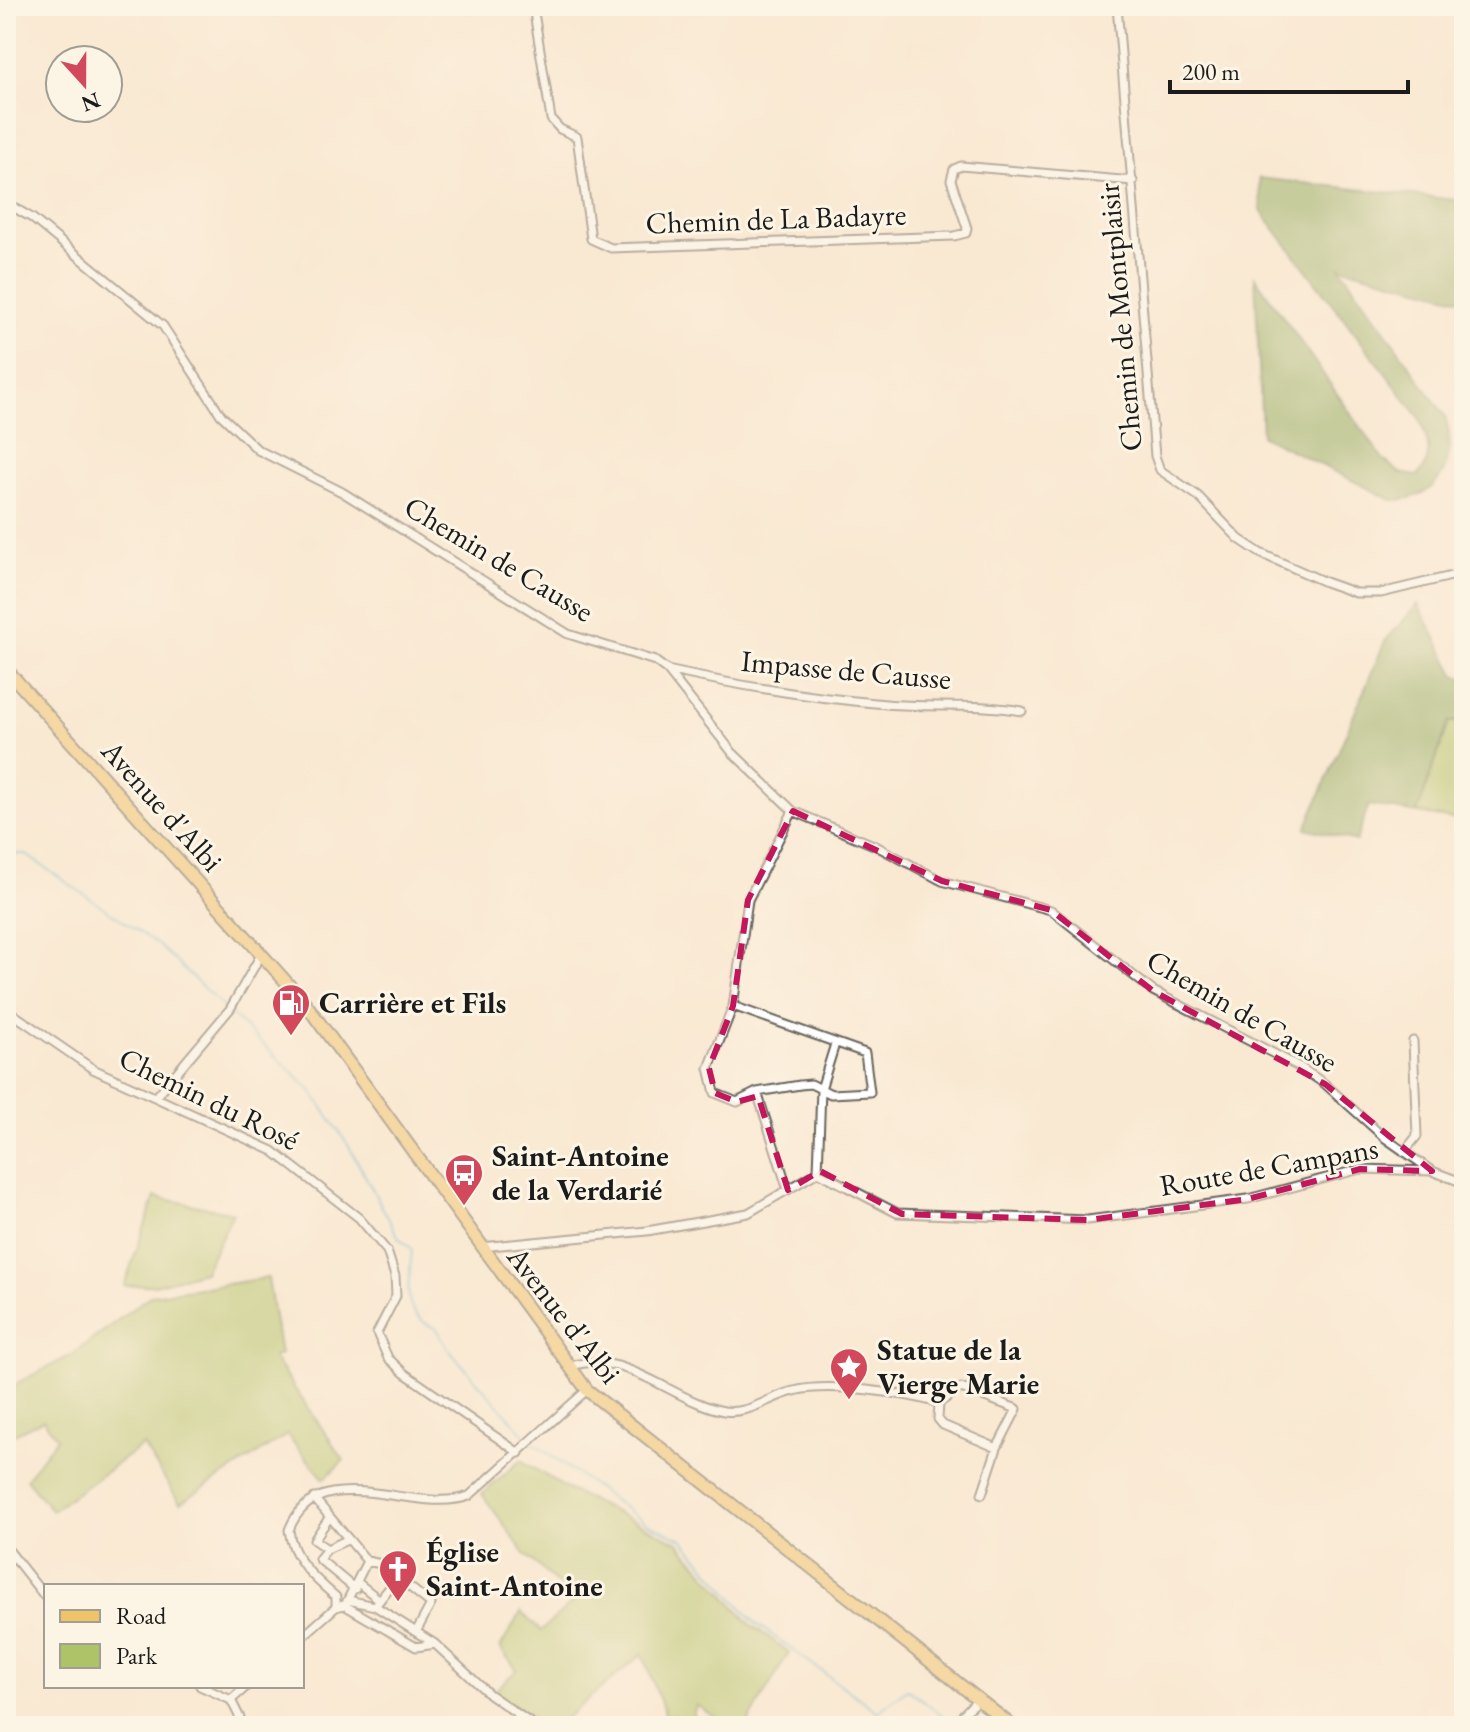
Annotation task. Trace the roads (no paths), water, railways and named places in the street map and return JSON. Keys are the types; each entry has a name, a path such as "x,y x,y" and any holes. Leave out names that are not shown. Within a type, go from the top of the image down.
{"main road":[{"name":"Avenue d'Albi","path":"6,669 262,953 342,1051 587,1390 1012,1726"}],"street":[{"name":"Chemin de La Badayre","path":"533,6 551,119 560,129 577,137 591,239 611,248 954,236 966,233 967,228 951,180 954,169 961,166 1133,181"},
{"name":"Chemin de Montplaisir","path":"1117,6 1155,456 1160,470 1189,489 1239,539 1260,553 1348,591 1381,593 1464,573"},
{"name":"Chemin de Causse","path":"6,203 32,218 163,326 221,415 258,450 342,492 568,634 655,661 667,670 732,752 793,811 876,846 942,881 1051,910 1153,991 1298,1066 1325,1084 1404,1152 1432,1171"},
{"name":"Impasse de Causse","path":"667,670 770,692 889,705 993,706 1022,711"},
{"path":"733,1006 865,1053 870,1092 831,1094 811,1084 757,1092 745,1099 730,1101 715,1093 710,1083 709,1068 733,1006 748,900 793,811"},
{"path":"156,1097 228,1011 262,953"},
{"name":"Chemin du Rosé","path":"6,1009 93,1069 273,1151 359,1218 387,1251 395,1276 396,1296 377,1333 388,1358 404,1373 519,1453"},
{"path":"1404,1152 1417,1136 1413,1041"},
{"path":"481,1247 647,1231 748,1213 818,1172 821,1089 835,1044"},
{"path":"757,1092 788,1190"},
{"name":"Route de Campans","path":"818,1172 897,1213 1088,1220 1248,1199 1360,1169 1432,1171 1464,1183"},
{"path":"569,1367 582,1363 606,1363 725,1411 752,1408 802,1389 906,1393 939,1403"},
{"path":"939,1403 961,1388 1017,1409 997,1448 982,1494"},
{"path":"435,1644 416,1647 342,1604 308,1573 290,1540 294,1517 314,1498 351,1491 459,1500 473,1493 587,1390"},
{"path":"939,1403 938,1419 943,1425 997,1448"},
{"path":"314,1498 367,1561 381,1564 431,1604 416,1632"},
{"path":"327,1549 314,1540 329,1518"},
{"path":"347,1540 327,1549 319,1559 435,1644 489,1694 535,1726"},
{"path":"6,1547 44,1595"},
{"path":"304,1635 342,1604 356,1586 367,1561"},
{"path":"378,1603 398,1577"},
{"path":"342,1604 378,1603"},
{"path":"204,1688 231,1700 244,1726"},
{"path":"231,1700 245,1688"},
{"path":"953,1725 978,1699"}],"waterway":[{"path":"6,854 25,854 157,944 311,1090 350,1148 399,1238 412,1249 408,1286 411,1306 416,1315 437,1329 448,1349 528,1438"},
{"path":"533,1443 646,1523 682,1539 754,1622 878,1712 907,1689 951,1722"}],"place":[{"name":"Carrière et Fils","path":"291,1037"},
{"name":"Saint-Antoine de la Verdarié","path":"464,1207"},
{"name":"Statue de la Vierge Marie","path":"849,1401"},
{"name":"Église Saint-Antoine","path":"398,1603"}]}
